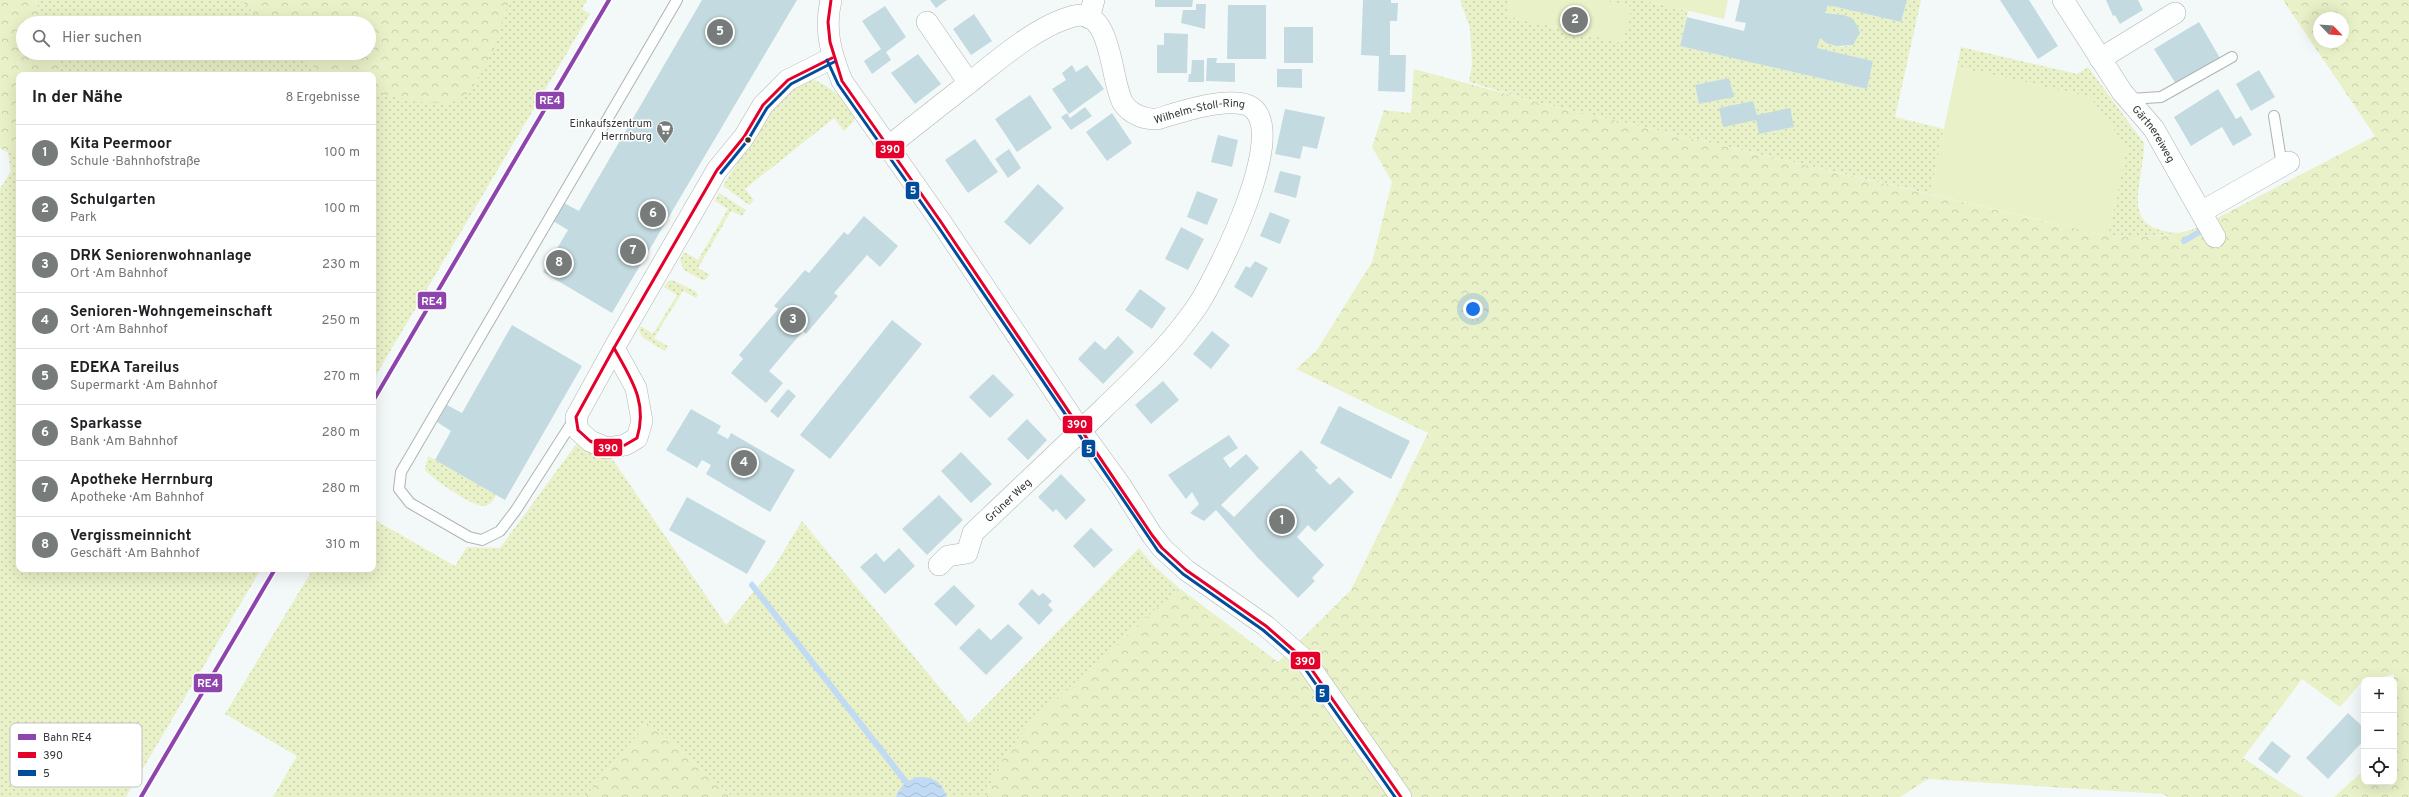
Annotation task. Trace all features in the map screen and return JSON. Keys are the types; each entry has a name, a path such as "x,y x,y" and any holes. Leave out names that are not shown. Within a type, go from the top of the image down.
{"street":[{"path":"831,0 827,31 832,58 842,81 1081,431 1121,486 1162,548 1186,570 1266,626 1305,660 1401,797"},
{"name":"Gärtnereiweg","path":"2063,0 2100,59 2128,99 2154,129 2216,237"},
{"name":"Wilhelm-Stoll-Ring","path":"888,147 1006,53 1042,30 1092,9 1104,34 1123,103 1135,114 1146,119 1158,119 1228,102 1247,105 1256,111 1263,126 1257,169 1245,208 1227,250 1198,304 1152,361 1081,431"},
{"path":"2100,59 2175,13"},
{"path":"927,22 969,83"},
{"path":"614,348 636,388 642,421 637,438 625,445 607,448 590,442 578,430 576,417 614,348 717,170 744,137 763,106 788,80 832,58"},
{"path":"2201,212 2286,164"},
{"name":"Grüner Weg","path":"939,565 948,556 967,552 973,532 1081,431"}],"lane":[{"path":"576,417 516,510 500,531 482,540 469,537 410,503 399,489 401,472 677,0"},
{"path":"2128,99 2142,100 2161,97 2232,57"},
{"path":"2274,116 2286,164"}],"green space":[{"path":"0,0 35,0 42,16 16,16 16,60 60,60 59,72 16,72 16,151 8,153 0,148"},
{"path":"35,0 240,0 257,16 42,16"},
{"path":"240,0 507,0 508,4 495,47 471,91 453,103 415,102 376,92 376,72 320,72 307,60 376,60 376,16 257,16"},
{"path":"507,0 587,0 582,9 590,14 376,375 376,89 508,4"},
{"path":"1460,0 1510,0 1507,16 1623,43 1631,7 1602,0 1642,0 1688,11 1680,46 1867,89 1873,61 1817,48 1820,38 1823,41 1835,46 1853,45 1860,33 1858,27 1851,19 1842,15 1825,13 1828,5 1901,22 1907,0 1921,0 1895,117 1944,129 1930,194 1532,101 1469,82 1472,64 1470,28","holes":["1729,78 1733,97 1699,104 1695,85","1753,101 1757,115 1794,127 1760,134 1756,120 1719,108"]},
{"path":"1510,0 1602,0 1632,7 1623,43 1507,16"},
{"path":"1642,0 1728,0 1724,19"},
{"path":"2283,0 2409,0 2409,797 2334,797 2361,773 2361,785 2397,785 2397,677 2394,677 2394,674 2384,677 2361,677 2361,684 2340,707 2302,679 2243,758 2303,797 2169,797 2162,794 1928,779 1900,797 986,797 993,778 1003,759 1031,724 1047,707 1179,588 1278,662 1351,590 1428,433 1296,369 1317,350 1372,262 1392,182 1372,147 1384,110 1411,113 1414,69 1532,101 2108,236 2168,235 2202,226 2375,136 2315,48 2349,48 2349,12 2313,12 2313,44"},
{"path":"1961,47 2077,74 2088,67 2144,143 2138,190 2138,204 2141,215 2148,225 2162,231 2183,233 2137,237 2108,236 2127,148 2090,97 1957,67"},
{"path":"59,60 307,60 320,72 59,72"},
{"path":"1957,67 2090,97 2127,148 2108,236 1930,194"},
{"path":"814,80 826,86 846,102 853,115 854,121 844,131 834,118 745,189 754,200 749,205 723,186 770,109 801,82"},
{"path":"16,151 16,572 259,572 142,770 142,723 10,723 10,787 132,787 126,797 0,797 0,189 11,171 8,153"},
{"path":"719,193 746,210 742,216 731,211 698,268 710,275 704,281 684,270 680,260 684,252 698,260 728,209 715,201"},
{"path":"672,280 695,291 698,295 696,298 683,291 654,338 668,346 665,351 642,337 639,330 641,326 653,334 677,295 664,287 668,281"},
{"path":"577,443 591,454 613,460 726,625 774,567 802,521 969,723 1139,548 1154,566 1179,588 1047,707 1031,724 1003,759 993,778 986,797 947,797 943,787 898,791 896,797 733,797 648,722 585,797 273,797 297,756 225,714 311,572 376,572 376,521 455,566 467,547 500,548"},
{"path":"428,456 496,495 494,499 485,506 479,505 453,492 425,470"},
{"path":"648,722 733,797 585,797"}],"water":[{"path":"916,777 936,781 945,791 947,797 896,797 903,785"}],"building":[{"name":"Einkaufszentrum Herrnburg","path":"702,0 797,0 612,313 543,272 568,230 553,221 564,203 579,211"},
{"path":"930,0 947,0 936,8"},
{"path":"1155,0 1193,0 1192,7 1155,7"},
{"path":"1363,0 1391,0 1391,3 1398,3 1397,21 1390,21 1390,55 1406,55 1405,92 1378,91 1379,56 1361,55"},
{"path":"1740,0 1907,0 1901,22 1828,5 1825,13 1844,15 1853,19 1860,33 1853,45 1836,46 1826,43 1820,38 1817,48 1873,61 1867,89 1680,46 1687,17 1744,31 1746,23 1735,21"},
{"path":"2000,0 2029,0 2058,46 2038,59"},
{"path":"2106,0 2138,0 2143,10 2120,24 2115,15 2113,16"},
{"path":"1196,4 1206,4 1205,29 1181,23 1183,10 1196,10"},
{"path":"1228,5 1266,5 1266,59 1227,59"},
{"path":"885,6 906,37 886,52 891,60 872,74 864,61 881,49 862,21"},
{"path":"974,14 992,41 971,55 953,29"},
{"path":"2199,22 2220,58 2176,84 2154,49"},
{"path":"1284,27 1313,27 1313,63 1284,63"},
{"path":"1164,33 1188,34 1187,73 1157,73 1157,45 1164,45"},
{"path":"918,54 941,84 915,104 891,73"},
{"path":"1207,58 1217,58 1216,63 1235,63 1235,82 1206,81"},
{"path":"1192,60 1204,60 1204,82 1188,82 1189,74 1191,74"},
{"path":"1072,65 1076,72 1087,65 1104,89 1069,114 1052,89 1066,80 1062,73"},
{"path":"1277,69 1302,69 1302,88 1277,87"},
{"path":"2259,70 2275,97 2251,111 2236,84"},
{"path":"1729,78 1734,97 1699,104 1695,85"},
{"path":"2218,89 2236,119 2241,116 2252,135 2233,146 2222,127 2191,146 2174,117"},
{"path":"1030,95 1052,128 1017,152 995,119"},
{"path":"1753,101 1757,115 1790,108 1794,127 1759,134 1756,120 1723,127 1719,108"},
{"path":"1085,107 1092,116 1071,130 1061,117 1067,113 1070,118"},
{"path":"1285,109 1325,117 1317,149 1303,146 1300,159 1275,154"},
{"path":"1112,113 1132,143 1107,161 1086,132"},
{"path":"1218,135 1238,140 1232,167 1211,162"},
{"path":"975,139 998,172 968,193 945,160"},
{"path":"1009,149 1021,168 1008,178 995,159"},
{"path":"1280,171 1301,176 1296,198 1274,192"},
{"path":"1038,184 1064,208 1030,245 1004,222"},
{"path":"1197,191 1218,199 1207,225 1187,217"},
{"path":"1270,212 1290,220 1280,244 1260,236"},
{"path":"864,216 898,246 880,267 867,255 834,293 838,296 806,334 803,331 769,371 783,383 766,403 731,373 743,359 739,355 778,309 774,306 805,270 809,273 844,232 848,235"},
{"path":"1181,227 1204,239 1188,270 1165,259"},
{"path":"1255,261 1268,268 1252,298 1234,287 1246,266 1250,268"},
{"path":"1140,289 1166,308 1152,329 1125,310"},
{"path":"892,320 922,344 830,459 800,435"},
{"path":"512,325 582,366 505,500 435,460 451,431 437,422 447,405 462,413"},
{"path":"1212,331 1230,345 1211,369 1193,354"},
{"path":"1118,336 1134,352 1103,384 1078,359 1095,341 1105,350"},
{"path":"993,374 1014,395 990,418 969,397"},
{"path":"1163,381 1179,400 1151,424 1135,405"},
{"path":"788,389 796,396 778,418 770,411"},
{"path":"1339,406 1410,441 1391,479 1320,443"},
{"path":"691,409 721,426 717,433 728,439 731,433 795,470 770,512 706,474 711,465 702,460 697,468 666,450"},
{"path":"1027,419 1047,440 1028,460 1007,439"},
{"path":"1229,435 1238,448 1223,458 1230,468 1246,454 1259,468 1221,505 1234,517 1301,450 1318,468 1315,470 1330,485 1339,477 1354,492 1315,532 1308,525 1297,537 1324,565 1312,578 1315,581 1298,598 1257,557 1216,510 1204,521 1190,513 1199,504 1192,492 1186,499 1168,475"},
{"path":"961,452 992,484 971,503 941,471"},
{"path":"1061,474 1086,500 1066,520 1056,509 1053,512 1038,497"},
{"path":"939,495 963,520 927,555 902,529"},
{"path":"687,497 766,541 747,574 669,530"},
{"path":"1091,528 1113,550 1094,568 1073,546"},
{"path":"899,548 915,566 885,594 860,567 876,553 884,562"},
{"path":"954,585 975,606 956,626 934,604"},
{"path":"1032,589 1039,596 1043,593 1052,601 1048,605 1053,610 1039,625 1018,604"},
{"path":"1008,624 1023,638 986,675 959,648 979,628 991,640"},
{"path":"2348,713 2361,725 2361,743 2328,779 2306,758"},
{"path":"2272,741 2291,756 2277,774 2258,759"}],"waterway":[{"path":"2184,241 2206,228"},
{"path":"752,585 906,782"}],"rail line":[{"name":"RE4","path":"376,396 609,0"},
{"name":"RE4","path":"141,797 273,572"}],"transit line":[{"name":"390","path":"831,0 828,22 830,42 842,81 941,222 1152,535 1162,548 1186,570 1266,626 1305,660 1401,797"},
{"name":"390","path":"614,348 717,170 744,137 763,105 788,80 832,58"},
{"name":"5","path":"827,60 838,84 937,225 1158,551 1183,574 1263,630 1301,663 1395,797"},
{"name":"5","path":"721,173 748,140 767,108 791,84 834,62"},
{"name":"390","path":"614,348 636,391 639,402 640,425 637,438 625,445 607,448 590,441 578,430 576,417 614,348"}],"place":[{"name":"Schulgarten","path":"1575,20"},
{"name":"EDEKA Tareilus","path":"720,32"},
{"name":"Einkaufszentrum Herrnburg","path":"665,144"},
{"name":"Sparkasse","path":"653,214"},
{"name":"Apotheke Herrnburg","path":"633,251"},
{"name":"Vergissmeinnicht","path":"559,263"},
{"name":"DRK Seniorenwohnanlage","path":"793,320"},
{"name":"Senioren-Wohngemeinschaft","path":"744,463"},
{"name":"Kita Peermoor","path":"1282,521"}]}
